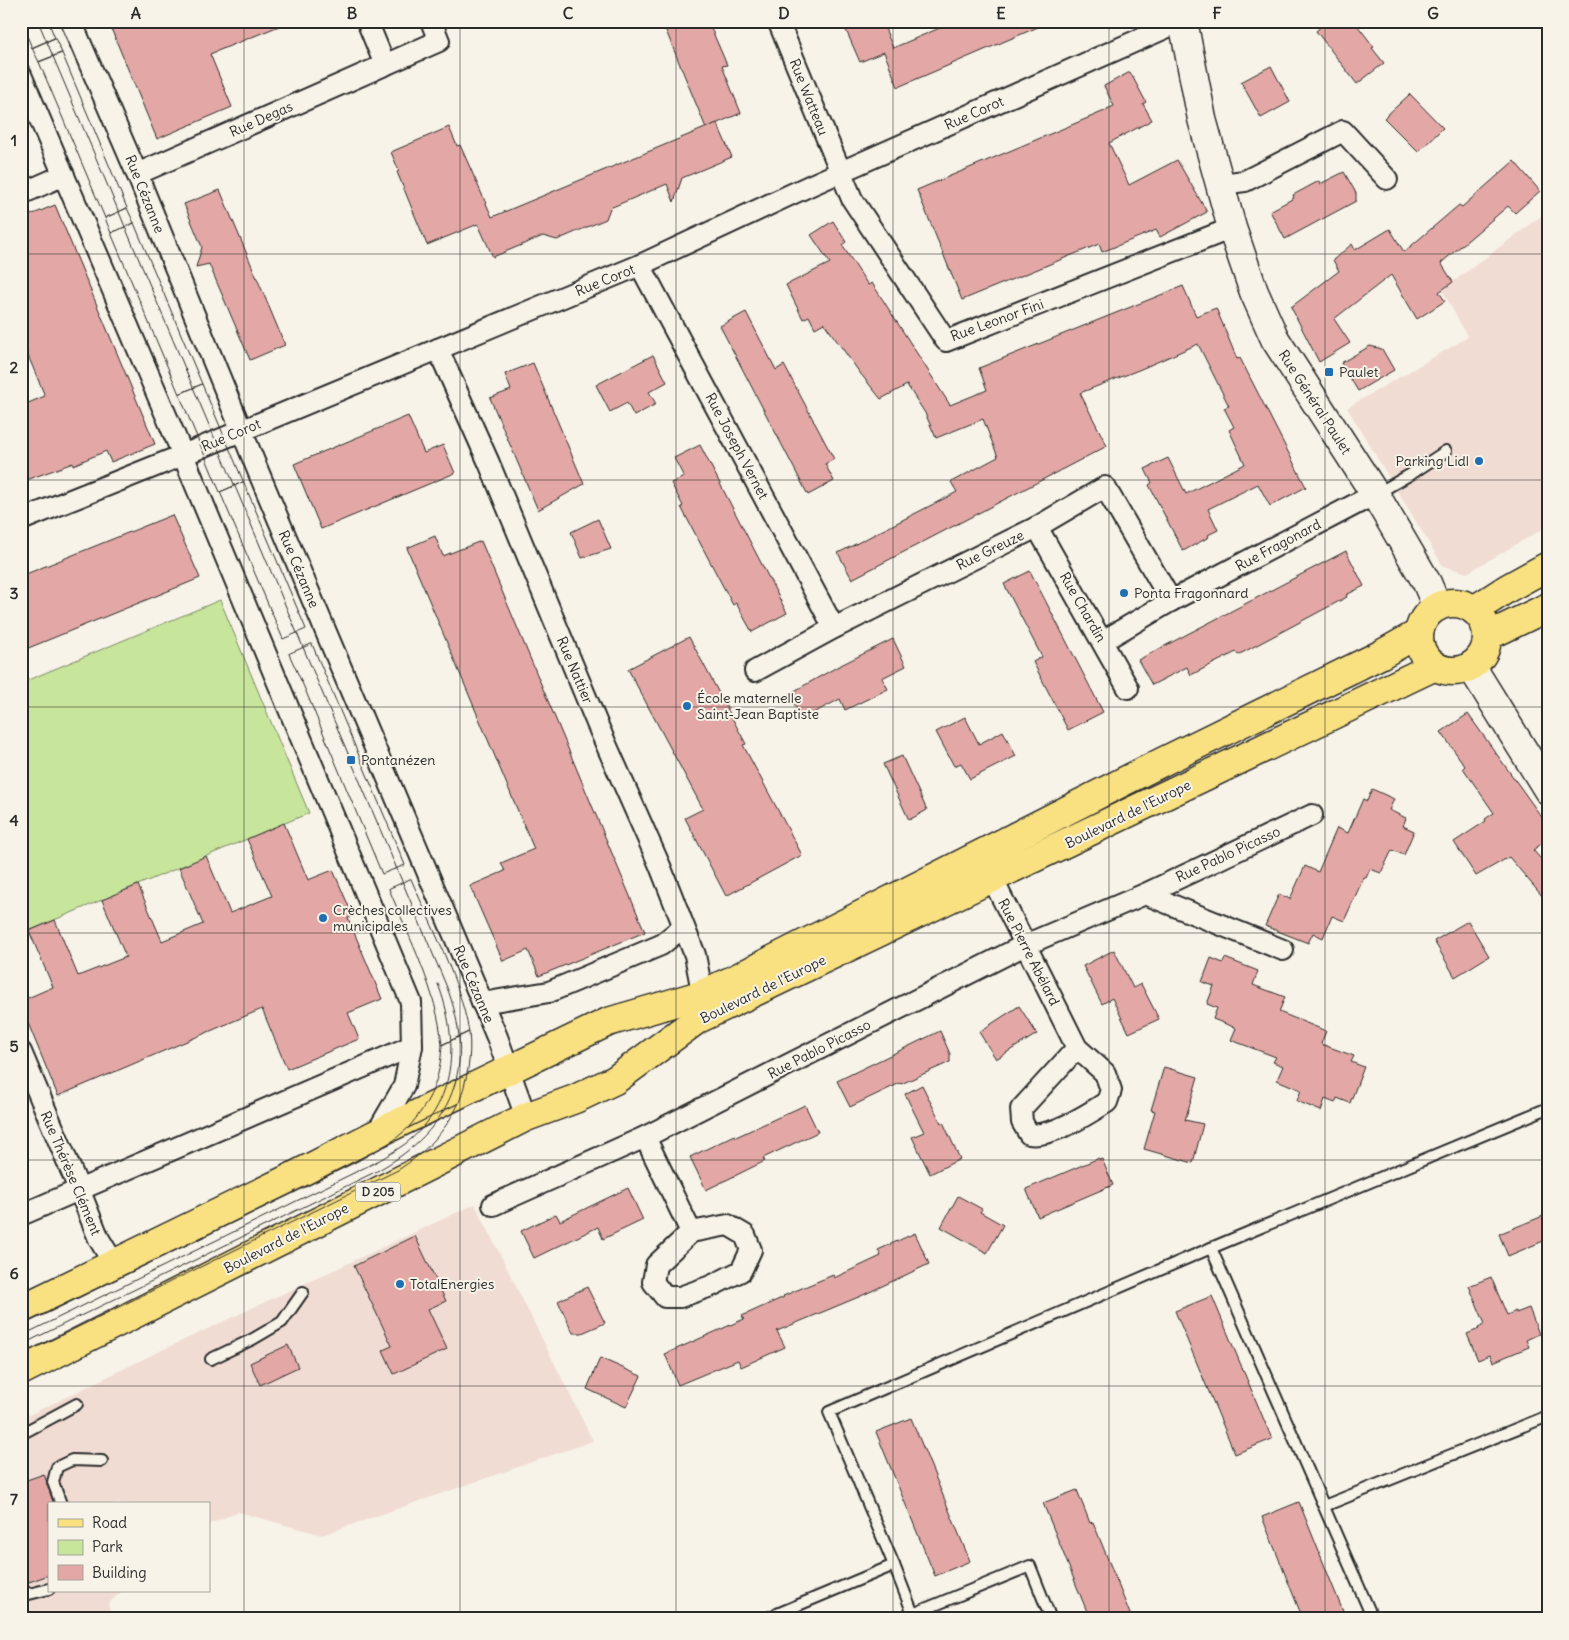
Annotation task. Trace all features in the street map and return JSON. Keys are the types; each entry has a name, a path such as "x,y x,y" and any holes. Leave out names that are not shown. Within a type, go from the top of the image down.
{"main road":[{"path":"1474,610 1508,588 1548,566"},
{"path":"1446,603 1466,605 1474,610 1484,622 1488,636 1484,654 1471,666 1459,671 1435,666 1424,655 1419,641 1422,622 1428,614 1446,603"},
{"path":"1488,636 1548,607"},
{"name":"Boulevard de l'Europe","path":"21,1309 608,1022 700,995 744,975 1164,761 1371,660 1419,633"},
{"name":"Boulevard de l'Europe","path":"21,1371 526,1117 575,1099 615,1080 698,1019 993,880 1435,666"}],"street":[{"name":"Rue Cézanne","path":"70,21 137,174 241,430 482,1003 526,1117"},
{"path":"367,21 385,65"},
{"name":"Rue Degas","path":"137,174 439,41 431,21"},
{"name":"Rue Watteau","path":"778,21 840,173"},
{"name":"Rue Corot","path":"21,520 183,455 640,265 840,173 1182,21"},
{"name":"Rue Général Paulet","path":"1182,21 1202,119 1232,228 1254,292 1275,339 1375,494 1427,583 1437,607"},
{"path":"21,75 183,455 411,1002 412,1046 404,1086 376,1134"},
{"path":"1221,184 1245,181 1343,131 1387,179"},
{"name":"Rue Leonor Fini","path":"840,173 852,199 946,341 1232,228"},
{"path":"21,194 64,176"},
{"name":"Rue Joseph Vernet","path":"640,265 834,628"},
{"name":"Rue Nattier","path":"438,349 489,463 594,716 660,866 695,955 700,981 700,995"},
{"name":"Rue Greuze","path":"755,671 834,628 1037,527 1105,487 1170,601"},
{"name":"Rue Fragonard","path":"1103,641 1170,601 1375,494"},
{"name":"Rue Chardin","path":"1037,527 1128,688"},
{"path":"1471,666 1548,790"},
{"name":"Rue Pablo Picasso","path":"493,1205 645,1137 1025,945 1145,894 1312,815"},
{"name":"Rue Pierre Abélard","path":"980,855 1077,1048 1105,1073 1111,1090 1107,1102 1076,1121 1038,1135 1028,1134 1022,1122 1021,1109 1077,1048"},
{"path":"1145,894 1282,950"},
{"path":"482,1003 549,992 661,945 683,927"},
{"path":"21,1215 412,1046"},
{"name":"Rue Thérèse Clément","path":"21,1052 99,1239 114,1264"},
{"path":"645,1137 692,1232"},
{"path":"728,1225 745,1235 751,1250 741,1270 711,1286 680,1297 665,1297 653,1282 656,1265 692,1232 728,1225"}],"lane":[{"path":"1375,494 1411,474 1446,450"},
{"path":"1051,1619 1030,1566 914,1616 829,1412 1211,1248 1548,1108"},
{"path":"1211,1248 1373,1619"},
{"path":"211,1359 253,1339 282,1322 302,1292"},
{"path":"21,1434 77,1404"},
{"path":"1324,1506 1548,1416"},
{"path":"60,1502 53,1482 57,1467 72,1460 102,1461"},
{"path":"765,1619 894,1565"},
{"path":"21,1589 29,1594 48,1589"}],"shaded area":[{"name":"Parking Lidl","path":"1548,211 1548,526 1467,573 1443,566 1347,408 1468,337 1442,290"},
{"path":"475,1204 593,1441 322,1535 238,1512 210,1524 210,1502 48,1502 48,1592 121,1592 108,1604 112,1619 21,1619 21,1419 158,1352"}],"green space":[{"path":"220,600 309,813 21,934 21,683"}],"building":[{"path":"108,21 289,22 210,54 232,107 157,139"},
{"path":"662,21 708,21 727,65 722,66 741,113 706,128"},
{"path":"842,21 882,21 893,48 956,21 1052,21 898,87 884,52 860,62"},
{"path":"1327,21 1354,21 1384,63 1357,84 1316,31"},
{"path":"1271,66 1290,102 1261,118 1241,82"},
{"path":"1130,72 1146,102 1143,104 1152,120 1109,143 1129,185 1177,160 1207,212 1160,237 1156,230 1102,252 1099,244 962,300 917,190 1107,110 1114,106 1104,86"},
{"path":"1410,94 1443,128 1418,152 1384,118"},
{"path":"717,123 732,157 682,178 674,202 667,184 610,208 606,219 557,240 543,236 493,257 478,224 427,245 397,172 399,171 391,152 449,127 457,146 460,145 492,217"},
{"path":"1514,161 1540,191 1515,213 1508,206 1441,263 1453,282 1439,292 1445,301 1417,319 1391,275 1334,319 1350,343 1319,362 1291,307 1339,271 1333,260 1352,244 1355,250 1390,229 1404,252 1459,205 1462,207"},
{"path":"1344,172 1356,193 1356,201 1285,239 1270,211 1294,198 1293,195 1319,181 1320,184"},
{"path":"220,190 285,345 250,360 209,264 196,267 202,247 184,204"},
{"path":"55,205 155,444 111,462 106,451 73,465 73,463 21,482 21,406 45,396 21,339 21,219"},
{"path":"833,221 846,242 842,245 868,285 872,283 950,405 987,390 979,368 1183,286 1196,316 1216,308 1237,359 1240,358 1306,487 1270,506 1258,484 1208,509 1218,530 1183,551 1149,485 1152,483 1145,469 1168,458 1186,494 1245,464 1229,430 1234,427 1224,408 1229,406 1198,344 1080,393 1107,446 852,579 838,553 957,492 951,482 998,457 983,419 936,438 925,413 907,385 881,399 824,323 815,328 809,316 803,319 786,285 830,263 811,235"},
{"path":"746,312 776,370 784,365 834,459 825,464 834,481 808,495 720,326"},
{"path":"1370,346 1382,349 1394,370 1358,391 1341,363"},
{"path":"653,355 667,382 649,392 656,404 634,416 627,403 610,412 596,385"},
{"path":"533,363 584,484 538,510 490,398 511,390 505,374"},
{"path":"408,416 424,453 443,445 455,473 321,529 294,464"},
{"path":"700,445 787,613 752,632 736,603 733,605 681,507 683,506 671,483 684,477 674,458"},
{"path":"172,515 200,578 21,651 21,576"},
{"path":"598,519 611,549 582,558 571,532"},
{"path":"435,536 443,556 481,541 645,932 539,976 528,950 503,961 470,886 505,871 501,863 534,849 407,548"},
{"path":"1346,551 1364,586 1238,655 1236,652 1191,675 1187,667 1152,685 1138,660"},
{"path":"1030,571 1103,712 1068,730 1033,662 1042,657 1004,584"},
{"path":"689,637 746,744 743,745 802,855 726,896 685,818 703,809 628,669"},
{"path":"893,639 906,666 882,678 888,689 845,710 840,699 802,719 789,694"},
{"path":"1468,714 1548,826 1548,839 1533,850 1548,867 1548,903 1509,857 1476,876 1454,842 1486,821 1485,819 1494,813 1441,732"},
{"path":"965,717 979,744 1003,731 1016,756 970,779 961,763 954,766 936,732"},
{"path":"902,756 927,810 909,820 883,764"},
{"path":"1372,789 1394,799 1389,810 1406,818 1403,826 1414,831 1404,855 1392,850 1381,873 1370,869 1366,878 1364,877 1344,921 1332,916 1323,938 1313,933 1308,943 1265,926 1279,894 1290,899 1305,866 1318,872 1337,828 1348,833 1363,799 1367,801"},
{"path":"284,823 308,880 333,870 353,916 348,918 382,999 348,1013 359,1039 287,1069 262,1009 58,1096 21,1006 21,1001 53,987 29,931 55,920 78,976 126,957 102,900 138,885 162,941 203,924 179,868 206,856 230,913 272,896 247,839"},
{"path":"1468,921 1489,956 1455,977 1434,941"},
{"path":"1114,950 1133,988 1141,984 1159,1019 1129,1033 1112,998 1102,1004 1083,966"},
{"path":"1211,958 1223,963 1225,958 1258,971 1253,985 1285,997 1279,1012 1326,1031 1321,1044 1354,1056 1351,1062 1364,1067 1350,1103 1337,1098 1335,1103 1325,1099 1321,1111 1297,1101 1301,1090 1277,1080 1283,1066 1273,1062 1276,1057 1231,1040 1236,1028 1213,1019 1217,1008 1207,1004 1214,986 1202,982"},
{"path":"1019,1006 1037,1034 996,1059 979,1032"},
{"path":"940,1031 950,1054 950,1062 850,1107 837,1081"},
{"path":"1164,1067 1198,1077 1185,1120 1203,1124 1193,1163 1144,1149 1155,1111 1151,1110"},
{"path":"922,1085 941,1123 943,1122 960,1159 930,1174 912,1137 924,1132 905,1094"},
{"path":"805,1105 818,1132 763,1158 765,1161 706,1190 690,1157 735,1135 736,1137"},
{"path":"1099,1158 1100,1160 1102,1159 1113,1185 1038,1217 1026,1189"},
{"path":"628,1188 643,1220 603,1239 598,1227 534,1258 521,1231 556,1214 560,1221"},
{"path":"958,1196 982,1209 980,1212 1003,1225 987,1253 941,1227"},
{"path":"1548,1214 1548,1239 1508,1256 1499,1234"},
{"path":"915,1233 929,1264 861,1296 777,1331 785,1347 741,1367 738,1360 678,1385 665,1354 744,1319 742,1316 783,1296 833,1275 834,1278 881,1256 878,1250"},
{"name":"TotalEnergies","path":"415,1236 446,1301 428,1309 447,1349 394,1374 383,1350 392,1346 354,1266"},
{"path":"1491,1277 1507,1315 1529,1308 1539,1334 1526,1340 1529,1347 1493,1362 1490,1355 1478,1360 1467,1334 1485,1324 1469,1286"},
{"path":"587,1287 605,1323 582,1333 573,1333 558,1301"},
{"path":"1212,1296 1272,1439 1235,1454 1175,1311"},
{"path":"288,1345 298,1367 260,1385 250,1363"},
{"path":"600,1358 641,1376 626,1407 587,1389"},
{"path":"911,1418 970,1561 935,1576 876,1432"},
{"path":"44,1474 53,1502 48,1502 48,1575 29,1582 26,1575 21,1577 21,1482"},
{"path":"1077,1490 1090,1523 1093,1522 1132,1619 1090,1619 1043,1503"},
{"path":"1299,1502 1346,1619 1303,1619 1262,1517"}],"tram line":[{"path":"21,21 32,48 55,38 48,21"},
{"path":"21,1345 377,1171 403,1154 424,1136 441,1115 452,1093 458,1068 459,1042 455,1015 446,985 38,21"},
{"path":"55,38 62,53 39,62 32,48 55,38"},
{"path":"62,53 127,208 105,218 39,62 62,53"},
{"path":"134,223 111,233 105,218 127,208 134,223 202,384 179,394 111,233 134,223"},
{"path":"243,482 220,492 179,394 202,384 306,629 283,639 220,492 243,482"},
{"path":"312,644 405,865 382,874 289,654 312,644"},
{"path":"411,879 452,974 465,1013 469,1032 442,1045 435,1005 429,985 389,889 411,879"},
{"path":"21,1336 372,1164 405,1144 422,1128 435,1110 444,1091 449,1070 451,1049 449,1027 438,984"},
{"path":"469,1032 468,1068 459,1103 408,1128 423,1109 433,1090 439,1069 442,1045 469,1032"},
{"path":"21,1355 398,1170 433,1141 441,1132 459,1103 441,1112"},
{"path":"21,1326 358,1161 394,1140 408,1128 426,1119"}],"place":[{"name":"Paulet","path":"1329,372"},
{"name":"Parking Lidl","path":"1479,461"},
{"name":"Ponta Fragonnard","path":"1124,593"},
{"name":"École maternelle Saint-Jean Baptiste","path":"687,706"},
{"name":"Pontanézen","path":"351,760"},
{"name":"Crèches collectives municipales","path":"323,918"},
{"name":"TotalEnergies","path":"400,1284"}]}
